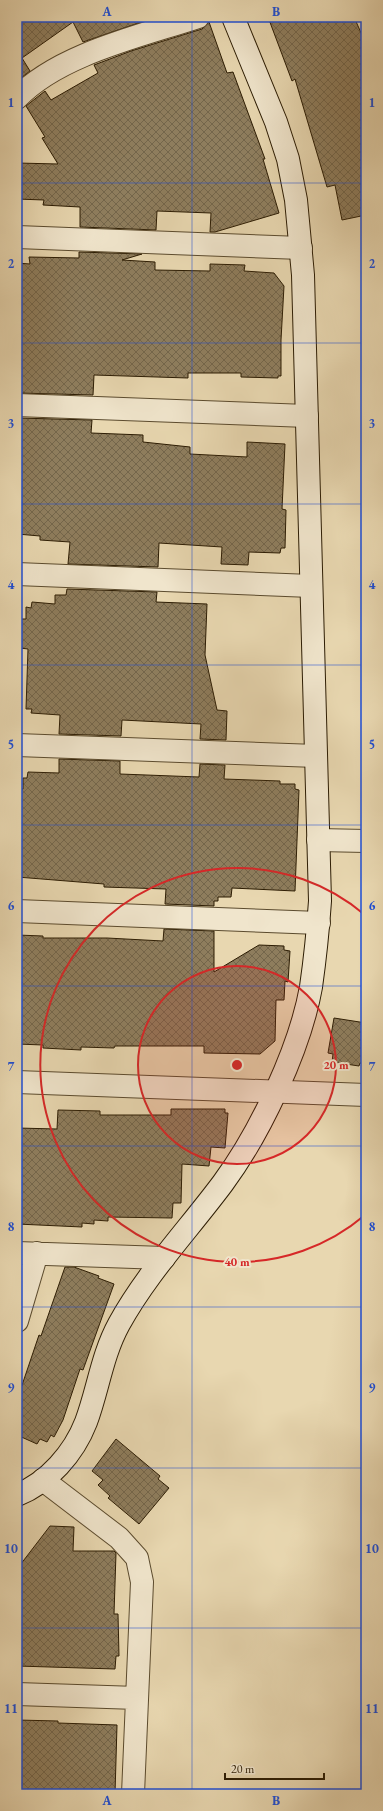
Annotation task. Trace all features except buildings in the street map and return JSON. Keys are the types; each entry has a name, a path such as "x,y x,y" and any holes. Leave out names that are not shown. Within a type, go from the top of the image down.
{"street":[{"path":"17,98 62,65 98,49 198,17"},
{"path":"17,1496 52,1473 70,1451 86,1423 106,1355 118,1326 134,1298 223,1183 242,1155 275,1092 288,1062 310,988 320,902 301,248 296,200 288,159 276,122 233,17"},
{"path":"17,237 301,248"},
{"path":"17,405 307,416"},
{"path":"17,574 311,586"},
{"path":"17,745 316,756"},
{"path":"318,840 366,841"},
{"path":"17,911 318,923"},
{"path":"17,1082 366,1095"},
{"path":"17,1321 27,1253 164,1258"},
{"path":"43,1480 119,1538 137,1558 142,1582 133,1794"},
{"path":"17,1694 137,1698"}]}
